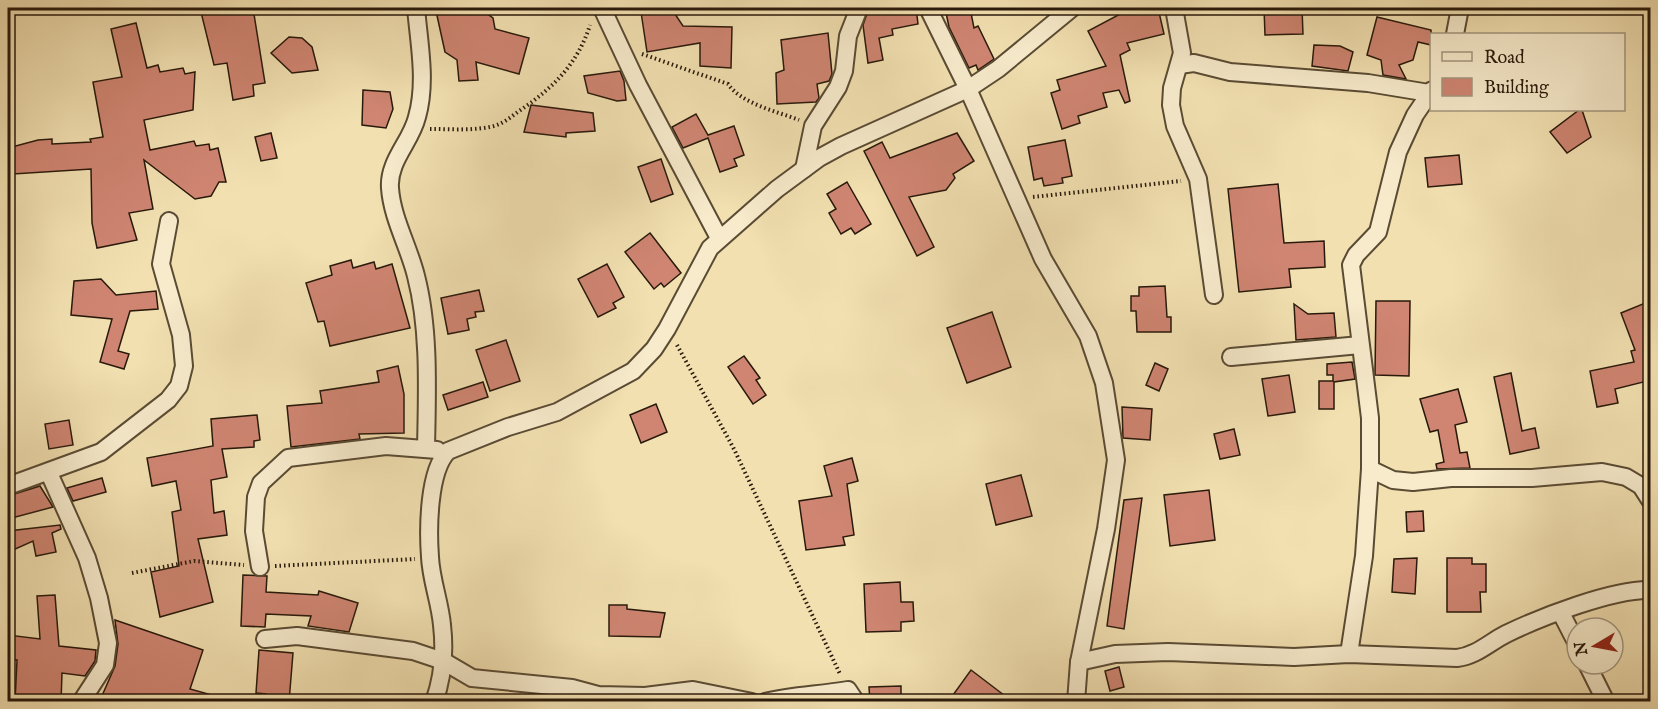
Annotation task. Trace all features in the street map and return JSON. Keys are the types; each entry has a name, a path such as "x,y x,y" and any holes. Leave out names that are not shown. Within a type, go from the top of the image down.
{"street":[{"path":"416,8 422,73 420,101 414,130 394,164 390,190 416,276 423,315 426,449"},
{"path":"804,170 813,126 838,87 843,71 848,36 859,8"},
{"path":"928,8 968,89 1014,199 1043,260 1088,336 1104,383 1115,453 1106,529 1079,662 1076,702"},
{"path":"260,567 254,531 256,497 261,483 288,458 386,446 448,451 508,427 557,412 609,386 642,364 667,329 699,266 719,238 804,170 841,146 968,89 998,69 1072,8"},
{"path":"1174,8 1182,47 1172,88 1172,115 1198,179 1214,294"},
{"path":"1455,33 1460,8"},
{"path":"597,13 621,48 719,238"},
{"path":"1179,65 1194,63 1230,72 1368,83 1430,92 1405,134 1398,152 1378,232 1356,255 1351,265 1370,418 1370,469 1364,556 1349,654"},
{"path":"8,486 101,452 168,400 179,386 184,366 181,336 161,264 169,221"},
{"path":"1231,357 1360,345"},
{"path":"434,702 443,662 442,623 430,558 434,482 437,467 448,451"},
{"path":"1370,469 1393,480 1413,482 1451,478 1532,478 1602,472 1626,477 1641,486 1650,500"},
{"path":"48,473 87,558 99,598 108,643 105,665 81,702"},
{"path":"1079,662 1115,654 1158,652 1294,657 1349,654 1463,657 1505,634 1621,591 1650,590"},
{"path":"1561,613 1565,621"},
{"path":"265,639 297,636 414,651 443,662 472,678 572,688 598,695 645,696 693,690 752,702"},
{"path":"1593,676 1606,702"},
{"path":"765,702 795,695 852,696"}],"path":[{"path":"414,130 479,128 504,122 538,98 569,69 597,13"},
{"path":"621,48 728,84 733,92 754,103 813,126"},
{"path":"1014,199 1198,179"},
{"path":"667,329 699,381 734,449 852,696"},
{"path":"132,573 194,561 260,567 430,558"}],"building":[{"path":"200,8 253,8 265,83 253,85 254,96 233,100 227,63 214,65"},
{"path":"452,8 479,8 493,18 495,29 529,38 519,74 476,62 478,80 459,81 457,60 445,52 436,11"},
{"path":"671,8 683,26 732,27 731,68 700,66 700,43 647,52 641,12"},
{"path":"869,8 916,8 918,24 892,29 893,35 879,38 883,60 868,63 863,25"},
{"path":"945,8 970,8 974,28 978,26 994,59 978,70 976,65 969,68 949,27"},
{"path":"1158,8 1164,34 1127,43 1130,50 1120,55 1130,101 1125,103 1119,90 1103,93 1107,107 1078,116 1080,123 1062,129 1051,93 1060,90 1057,80 1106,66 1088,31 1122,13"},
{"path":"1264,8 1302,8 1303,34 1265,35"},
{"path":"1377,17 1431,30 1430,45 1418,42 1413,60 1399,65 1406,79 1383,75 1381,60 1367,55"},
{"path":"136,23 147,68 158,65 160,72 183,68 185,74 195,72 193,110 144,120 150,150 194,141 196,146 209,144 210,150 218,148 226,182 219,182 211,196 195,199 144,160 153,209 129,213 137,240 97,248 92,223 91,169 13,174 8,148 38,140 52,139 52,144 91,142 90,139 103,137 93,82 122,77 111,29"},
{"path":"828,33 832,74 829,81 817,84 819,98 816,102 777,104 776,73 784,70 781,40"},
{"path":"289,37 302,38 312,47 318,70 292,73 271,53"},
{"path":"1314,45 1340,46 1353,52 1348,71 1312,66"},
{"path":"620,71 624,81 626,100 617,101 588,93 584,76"},
{"path":"363,90 390,92 393,109 386,128 362,125"},
{"path":"531,105 593,113 595,131 566,133 566,137 524,132"},
{"path":"1578,111 1582,111 1591,137 1567,153 1550,132"},
{"path":"696,114 708,135 734,126 744,155 734,159 737,166 720,172 708,138 683,148 672,127"},
{"path":"271,133 277,158 261,161 255,137"},
{"path":"957,133 974,161 953,174 955,178 946,190 909,197 934,247 917,256 864,151 882,142 890,158"},
{"path":"1065,140 1072,176 1062,178 1063,183 1044,186 1042,178 1034,180 1028,147"},
{"path":"1459,155 1462,184 1428,187 1425,158"},
{"path":"661,159 673,194 651,202 638,167"},
{"path":"847,182 871,224 855,234 851,228 841,234 829,213 836,209 827,194"},
{"path":"1278,184 1284,243 1324,241 1325,267 1289,269 1291,287 1239,292 1228,189"},
{"path":"650,233 681,273 664,287 661,283 654,289 625,252"},
{"path":"351,260 353,268 374,262 376,269 392,264 410,328 330,346 324,321 318,322 306,283 332,275 330,266"},
{"path":"607,264 624,297 613,303 616,308 598,317 578,279"},
{"path":"101,279 116,295 156,291 158,309 130,311 118,351 129,354 124,369 100,362 112,319 71,315 74,281"},
{"path":"1165,286 1167,317 1171,317 1171,332 1137,332 1136,311 1131,311 1131,296 1139,296 1139,287"},
{"path":"479,290 484,311 475,312 476,317 467,319 469,330 448,334 441,298"},
{"path":"1376,301 1410,301 1409,376 1375,375"},
{"path":"1650,301 1650,387 1647,381 1615,389 1618,403 1597,407 1590,371 1634,362 1631,351 1635,350 1621,313"},
{"path":"1294,304 1308,314 1334,313 1336,337 1296,340"},
{"path":"992,312 1011,367 967,383 947,328"},
{"path":"506,340 520,381 490,391 476,350"},
{"path":"744,356 760,378 756,380 766,395 753,404 728,367"},
{"path":"1352,362 1355,379 1334,382 1334,409 1319,409 1319,381 1333,381 1333,375 1327,375 1327,364"},
{"path":"1155,363 1168,369 1159,391 1146,385"},
{"path":"398,366 404,394 404,433 359,434 360,439 291,447 287,406 322,403 320,391 379,382 377,371"},
{"path":"1511,373 1522,431 1535,428 1539,448 1510,454 1494,377"},
{"path":"1289,375 1295,412 1268,416 1262,379"},
{"path":"483,382 488,397 448,410 443,395"},
{"path":"1458,389 1467,422 1455,425 1460,453 1467,452 1470,468 1437,469 1436,464 1444,462 1438,430 1430,432 1420,399"},
{"path":"656,404 667,432 641,443 630,415"},
{"path":"1122,407 1152,409 1150,440 1123,438"},
{"path":"257,415 260,440 254,441 254,447 222,449 227,477 211,480 214,513 224,511 227,535 198,539 213,602 160,617 151,572 179,566 172,512 181,510 176,481 152,486 147,458 213,446 211,419"},
{"path":"69,420 73,445 49,449 45,424"},
{"path":"1234,429 1240,455 1220,459 1214,434"},
{"path":"852,458 858,481 847,484 854,535 843,537 845,545 806,550 799,501 832,496 824,466"},
{"path":"1021,475 1032,516 996,525 986,484"},
{"path":"102,478 106,492 73,501 67,488"},
{"path":"40,486 53,507 8,519 8,496"},
{"path":"1209,490 1215,540 1170,546 1164,495"},
{"path":"1142,498 1124,629 1107,626 1124,500"},
{"path":"1423,511 1424,531 1407,532 1406,512"},
{"path":"60,525 61,529 52,533 56,552 36,556 33,541 13,550 8,538 8,531"},
{"path":"1417,558 1415,594 1392,592 1394,559"},
{"path":"1447,558 1472,558 1472,564 1486,564 1486,592 1480,592 1481,612 1447,612"},
{"path":"243,575 267,576 266,592 318,595 319,591 358,603 349,632 308,626 311,616 266,614 265,627 241,626"},
{"path":"900,582 901,602 913,602 914,621 901,622 901,631 866,632 864,584"},
{"path":"55,595 59,646 96,650 95,661 85,676 62,673 61,702 15,702 17,660 8,659 8,635 40,639 37,596"},
{"path":"609,605 627,605 627,609 665,613 660,637 609,636"},
{"path":"115,620 203,650 190,689 219,697 219,702 110,702 101,698 115,666 118,644"},
{"path":"259,650 293,653 289,702 266,702 266,694 256,693"},
{"path":"1119,667 1124,687 1110,691 1105,671"},
{"path":"971,670 1013,702 948,702"},
{"path":"901,686 901,702 870,702 869,687"}]}
